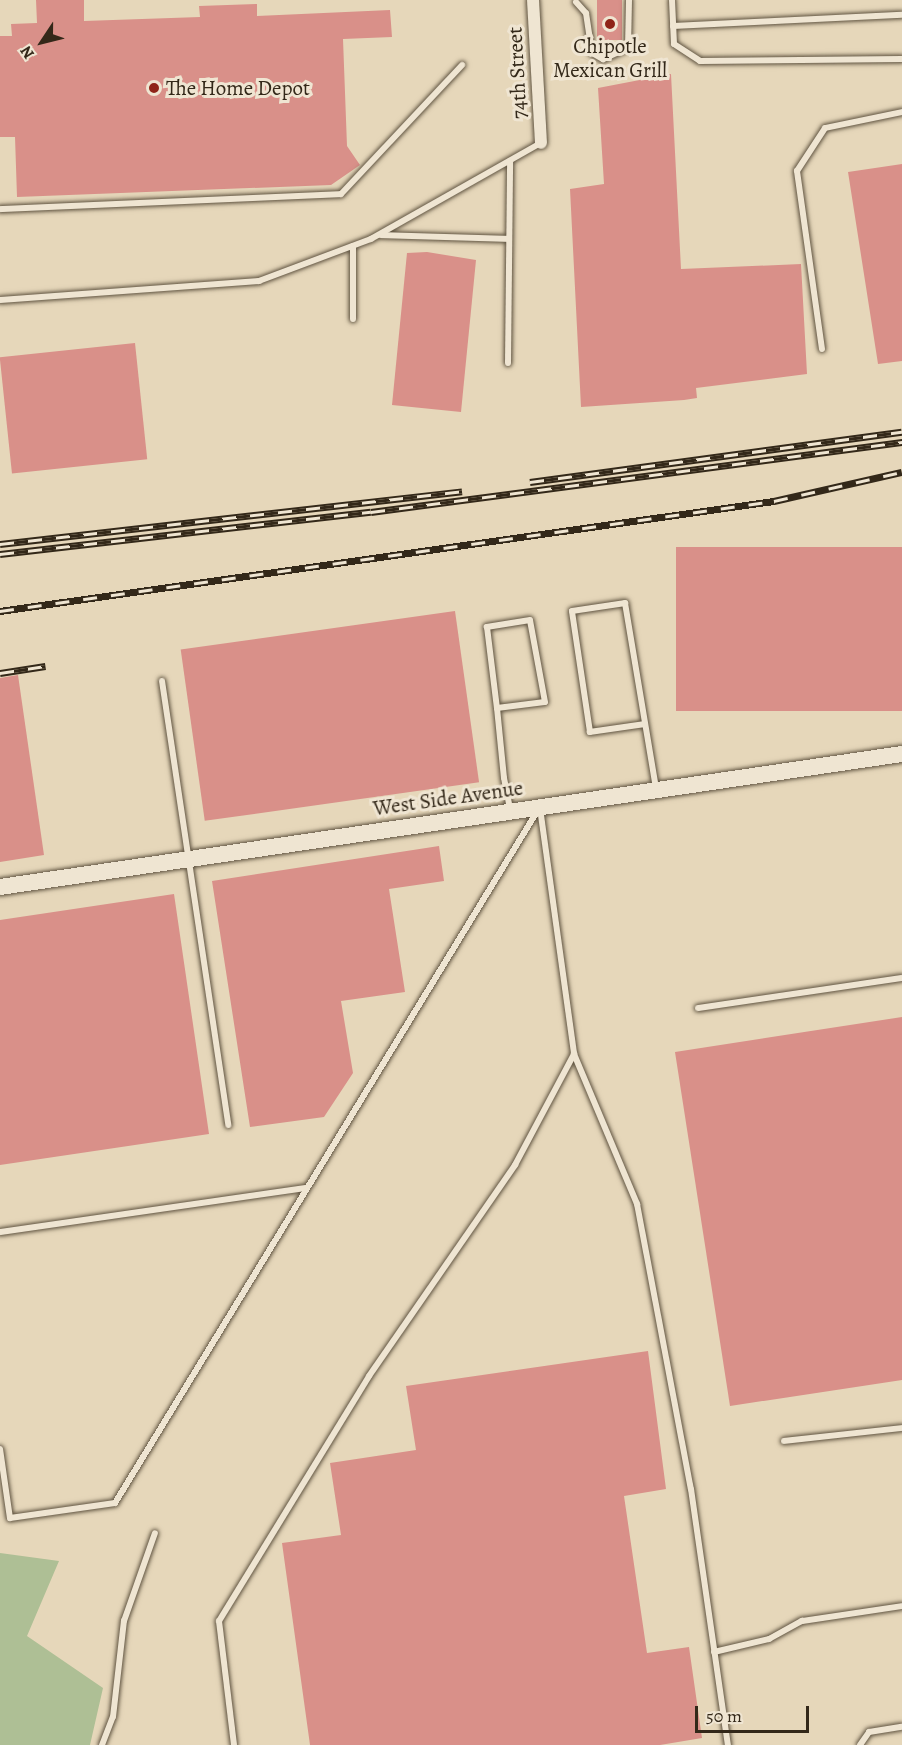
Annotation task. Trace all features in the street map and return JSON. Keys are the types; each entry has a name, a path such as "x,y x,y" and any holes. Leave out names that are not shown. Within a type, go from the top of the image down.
{"street":[{"name":"74th Street","path":"533,0 541,143"},
{"name":"West Side Avenue","path":"0,887 902,754"}],"lane":[{"path":"576,2 586,13 592,53 603,60 628,48 628,0"},
{"path":"672,0 674,44 700,61 902,59"},
{"path":"673,26 902,15"},
{"path":"0,209 341,194 462,65"},
{"path":"822,349 797,171 825,128 902,112"},
{"path":"0,300 259,281 379,235 541,143"},
{"path":"508,363 510,161"},
{"path":"379,235 509,239"},
{"path":"353,246 353,319"},
{"path":"645,724 590,732 572,611 625,603 656,790"},
{"path":"497,708 545,702 530,620 487,627 497,708 510,811"},
{"path":"162,681 191,858 228,1125"},
{"path":"540,807 574,1054 637,1204 691,1489 728,1745"},
{"path":"0,1449 10,1518 115,1503 540,807"},
{"path":"698,1008 902,978"},
{"path":"234,1745 219,1620 369,1376 515,1165 574,1054"},
{"path":"0,1232 306,1188"},
{"path":"784,1441 902,1428"},
{"path":"102,1745 113,1717 124,1621 155,1533"},
{"path":"714,1652 769,1640 802,1621 902,1606"},
{"path":"860,1745 869,1732 902,1727"}],"green space":[{"path":"0,1553 59,1561 27,1636 103,1688 90,1745 0,1745"}],"building":[{"name":"The Home Depot","path":"36,0 84,0 84,21 200,17 199,6 257,4 257,16 390,10 392,37 343,39 347,146 360,165 331,185 17,197 15,137 0,137 0,36 12,36 11,24 37,23"},
{"name":"Chipotle Mexican Grill","path":"597,0 622,0 622,40 597,40"},
{"path":"671,74 681,269 801,264 807,374 696,388 697,398 684,400 581,407 570,189 604,184 598,88"},
{"path":"902,164 902,361 878,364 848,172"},
{"path":"427,252 476,260 461,412 392,405 407,253"},
{"path":"135,343 147,459 12,474 0,357"},
{"path":"676,547 902,547 902,711 676,711"},
{"path":"455,611 479,782 205,821 181,650"},
{"path":"18,675 44,855 0,862 0,678"},
{"path":"439,846 444,881 389,889 405,992 341,1001 353,1073 324,1117 250,1127 212,881"},
{"path":"174,894 209,1134 0,1165 0,920"},
{"path":"902,1017 902,1380 730,1406 675,1052"},
{"path":"648,1351 666,1489 624,1496 647,1653 689,1647 702,1738 660,1745 310,1745 282,1543 341,1535 330,1463 416,1450 406,1386"}],"railway":[{"path":"530,482 902,432"},
{"path":"0,554 371,512 902,442"},
{"path":"0,611 774,501 902,472"},
{"path":"0,544 462,491"},
{"path":"0,673 45,666"}],"place":[{"name":"Chipotle Mexican Grill","path":"610,24"},
{"name":"The Home Depot","path":"154,88"}]}
